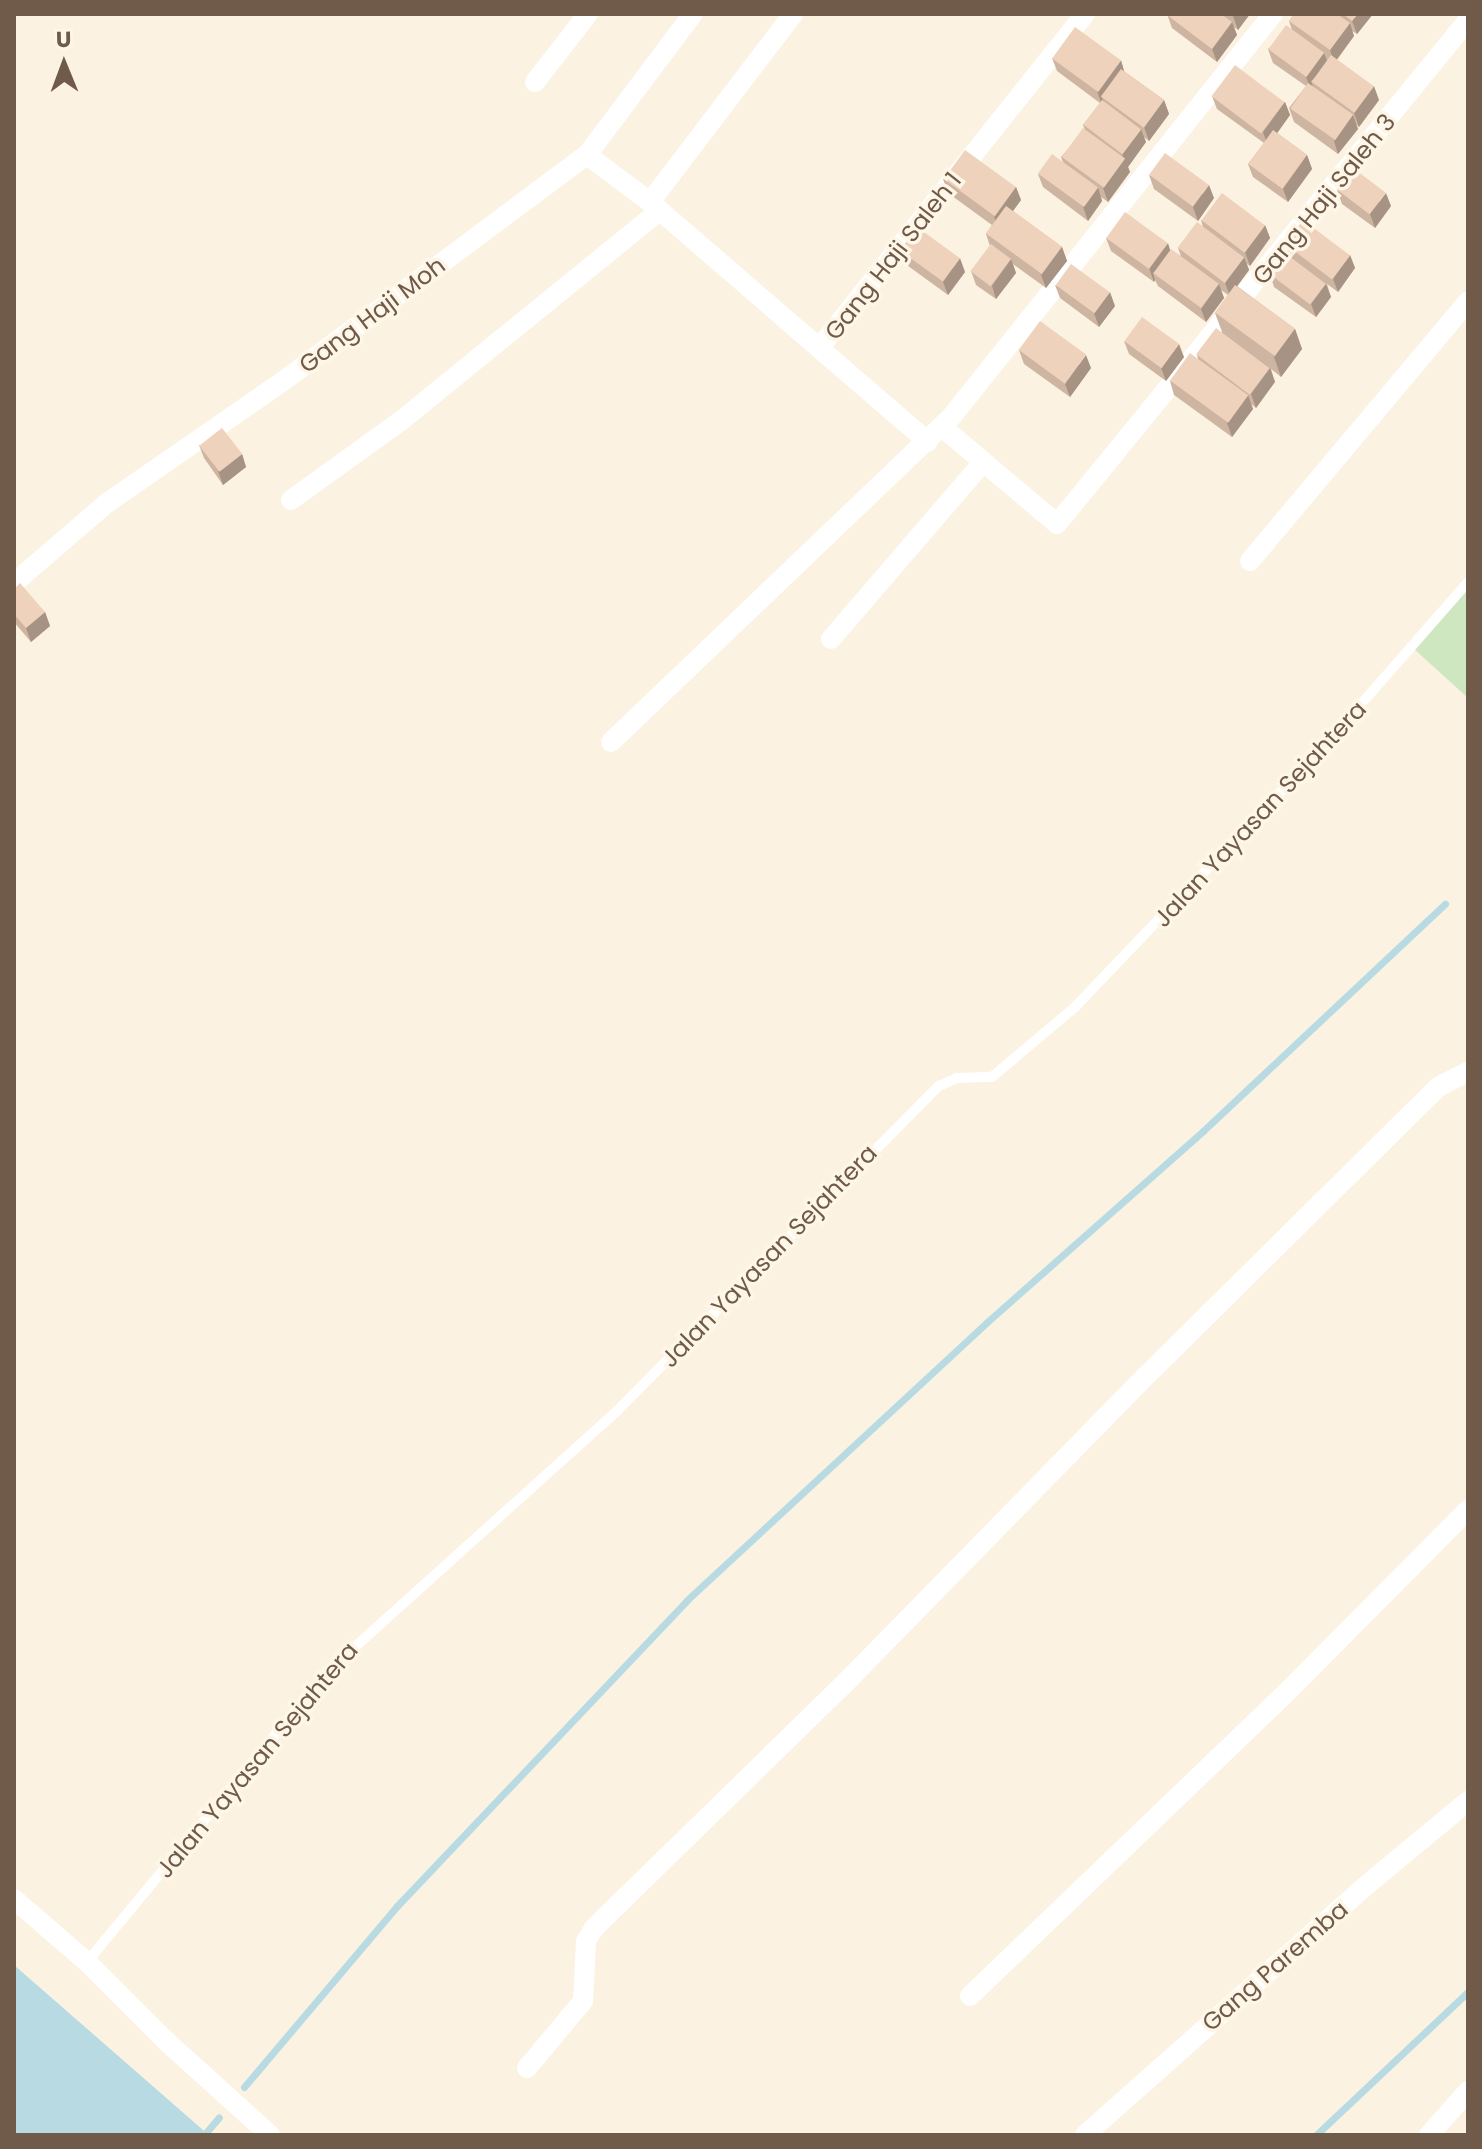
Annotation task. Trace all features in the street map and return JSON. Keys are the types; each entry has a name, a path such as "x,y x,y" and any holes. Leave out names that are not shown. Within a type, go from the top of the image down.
{"street":[{"path":"535,82 588,14"},
{"name":"Gang Haji Moh","path":"14,583 107,503 286,379 587,155 693,14"},
{"path":"291,500 402,420 655,206 793,14"},
{"name":"Gang Haji Saleh 1","path":"820,347 1085,14"},
{"path":"611,742 935,435 1273,14"},
{"name":"Gang Haji Saleh 3","path":"983,462 1057,524 1468,20"},
{"path":"587,155 655,206 820,347 935,435 983,462 831,639"},
{"path":"1250,561 1468,301"},
{"path":"527,2068 583,2001 586,1941 594,1928 788,1740 1125,1397 1438,1087 1468,1072"},
{"path":"970,1996 1283,1696 1468,1510"},
{"name":"Gang Paremba","path":"1085,2135 1369,1883 1468,1801"},
{"path":"14,1899 87,1962 166,2041 270,2135"},
{"path":"1429,2135 1468,2091"}],"lane":[{"name":"Jalan Yayasan Sejahtera","path":"87,1962 326,1673 607,1421 927,1096 952,1079 982,1080 997,1074 1075,1007 1334,735 1468,582"}],"green space":[{"path":"1468,579 1468,698 1413,648"}],"water":[{"path":"14,1965 203,2130 209,2135 14,2135"}],"building":[{"path":"1167,14 1221,14 1232,22 1212,49"},
{"path":"1294,14 1337,14 1350,23 1330,50 1289,21"},
{"path":"1343,14 1358,14 1352,21"},
{"path":"1286,25 1324,53 1306,77 1268,49"},
{"path":"1075,27 1121,61 1098,92 1052,59"},
{"path":"1331,55 1374,86 1354,113 1312,82"},
{"path":"1235,65 1285,102 1261,133 1212,96"},
{"path":"1121,69 1164,100 1144,128 1101,97"},
{"path":"1308,83 1353,115 1335,140 1290,108"},
{"path":"1102,100 1141,129 1122,154 1083,125"},
{"path":"1083,128 1125,159 1104,188 1062,157"},
{"path":"1273,130 1307,155 1282,189 1248,164"},
{"path":"965,150 1016,187 995,216 944,179"},
{"path":"1165,153 1209,185 1193,207 1149,175"},
{"path":"1052,154 1098,188 1084,207 1038,173"},
{"path":"1353,168 1386,193 1369,214 1337,190"},
{"path":"1222,193 1265,225 1245,253 1202,220"},
{"path":"1006,206 1062,247 1042,274 986,234"},
{"path":"1125,212 1168,243 1149,269 1106,238"},
{"path":"1303,220 1350,256 1332,279 1285,244"},
{"path":"1197,222 1244,258 1225,283 1178,248"},
{"path":"917,227 960,258 943,282 900,250"},
{"path":"991,244 1011,259 991,286 971,271"},
{"path":"1171,249 1219,284 1201,308 1153,273"},
{"path":"1285,253 1326,284 1310,304 1269,274"},
{"path":"1071,264 1110,292 1095,313 1056,285"},
{"path":"1235,285 1295,328 1275,356 1215,313"},
{"path":"1142,317 1179,344 1162,368 1124,341"},
{"path":"1040,321 1086,355 1065,384 1019,350"},
{"path":"1216,328 1270,368 1250,395 1196,354"},
{"path":"1190,353 1248,395 1228,423 1170,381"},
{"path":"222,428 242,454 219,472 199,446"},
{"path":"20,583 45,612 26,628 14,614 14,589"}],"waterway":[{"path":"244,2087 397,1906 687,1600 986,1323 1203,1131 1445,904"},
{"path":"1316,2135 1468,1992"},
{"path":"204,2135 219,2117"}]}
